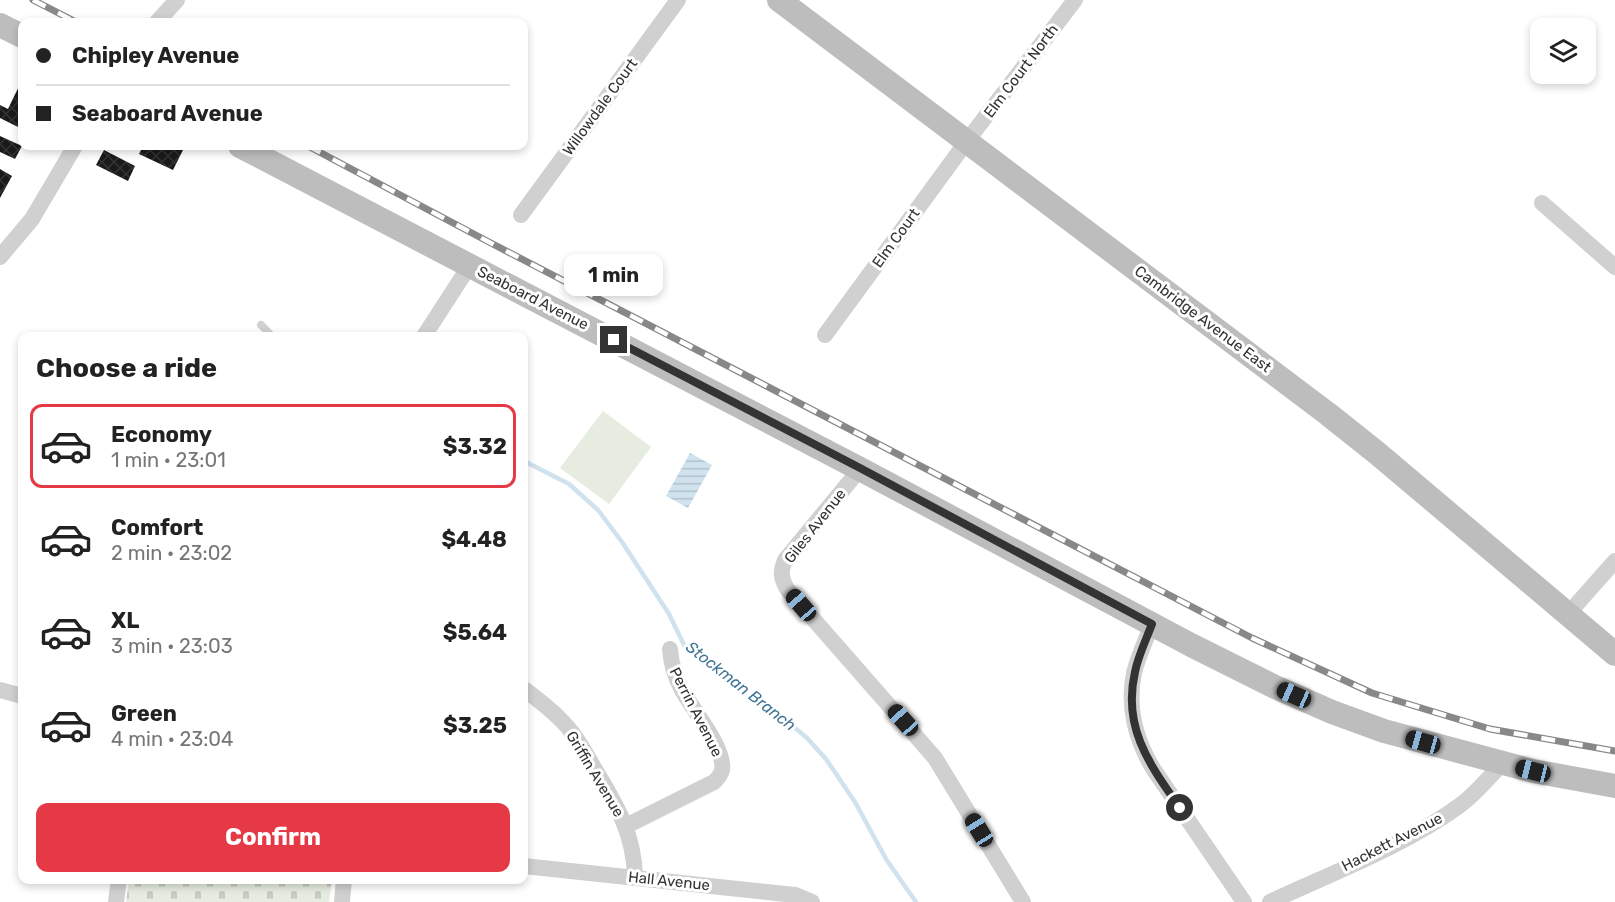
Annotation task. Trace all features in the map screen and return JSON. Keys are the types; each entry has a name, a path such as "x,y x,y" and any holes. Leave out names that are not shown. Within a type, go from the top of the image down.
{"main road":[{"name":"Cambridge Avenue East","path":"779,0 1336,420 1615,654"},
{"path":"0,25 18,34"},
{"name":"Seaboard Avenue","path":"248,150 860,468 1275,687 1332,712 1384,731 1502,764 1615,786"}],"street":[{"path":"161,18 177,0"},
{"name":"Willowdale Court","path":"521,215 678,0"},
{"name":"Elm Court North","path":"967,141 1075,0"},
{"name":"Elm Court","path":"825,335 967,141"},
{"path":"0,257 32,219 73,150"},
{"path":"1542,203 1615,267"},
{"path":"427,332 470,265"},
{"name":"Giles Avenue","path":"860,468 785,560 782,580 787,589 935,758 1023,902"},
{"path":"1568,614 1615,561"},
{"path":"1152,624 1137,663 1132,687 1133,712 1139,740 1154,770 1244,902"},
{"name":"Perrin Avenue","path":"626,826 714,782 722,772 718,750 711,735 675,677 670,649"},
{"path":"0,690 18,695"},
{"name":"Griffin Avenue","path":"528,692 573,733 619,809 626,826 635,863 635,878"},
{"name":"Hackett Avenue","path":"1270,902 1422,830 1461,805 1502,764"},
{"name":"Hall Avenue","path":"528,866 795,895 812,902"},
{"path":"116,902 118,884"},
{"path":"342,902 344,884"}],"lane":[{"path":"261,325 268,332"}],"green space":[{"path":"603,411 651,447 609,504 560,468"},
{"path":"128,884 331,884 329,902 126,902"}],"water":[{"path":"690,453 712,465 688,508 666,496"}],"building":[{"path":"18,88 18,127 0,118 0,105 8,109"},
{"path":"0,136 18,144 20,150 15,159 0,152"},
{"path":"104,150 135,166 128,181 96,165"},
{"path":"141,150 183,150 173,170 139,154"},
{"path":"0,169 12,176 0,198"}],"waterway":[{"name":"Stockman Branch","path":"528,463 569,484 598,510 669,614 685,647 752,699 782,717 807,738 826,759 855,802 886,859 916,902"}],"railway":[{"path":"33,0 68,18"},
{"path":"316,150 1252,638 1372,693 1490,729 1615,751"}],"route":[{"path":"614,340 1152,624 1134,673 1133,712 1139,740 1146,756 1180,808"}]}
